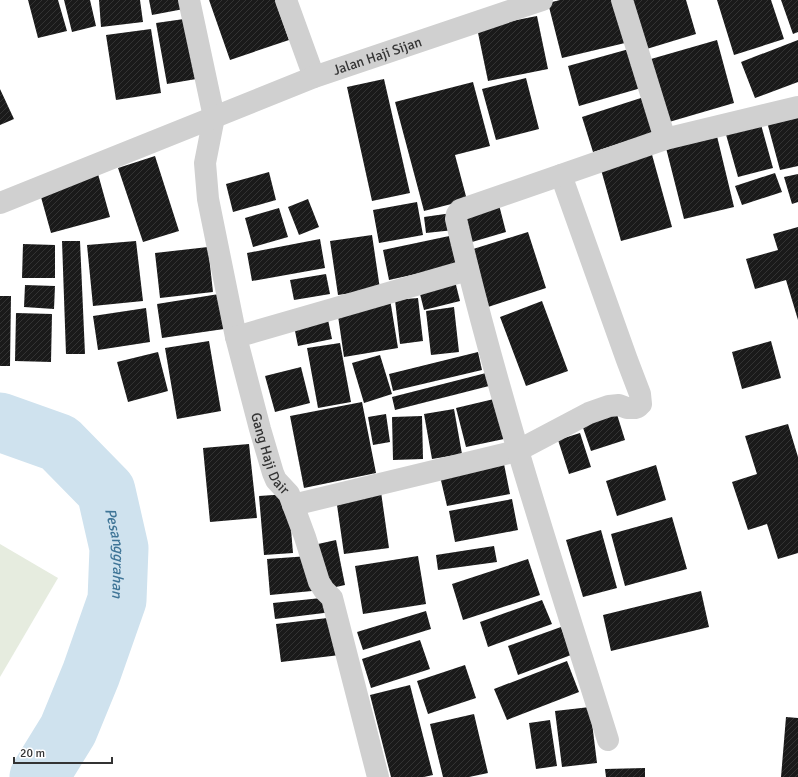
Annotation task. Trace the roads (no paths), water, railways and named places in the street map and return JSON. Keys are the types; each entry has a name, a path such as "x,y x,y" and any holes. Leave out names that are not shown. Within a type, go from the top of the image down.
{"street":[{"path":"189,0 214,117"},
{"path":"286,0 314,77"},
{"name":"Jalan Haji Sijan","path":"0,203 314,77 542,0"},
{"path":"622,0 665,139"},
{"path":"608,740 517,451 468,270 456,219 457,214 460,210 665,139 798,107"},
{"name":"Gang Haji Dair","path":"214,117 205,163 208,199 236,337 273,473 280,485 288,492 305,537 319,582 332,598 337,613 378,777"},
{"path":"292,505 517,451 589,413 609,406 619,405 627,408 635,408 641,404 640,394 561,175"},
{"path":"236,337 468,270"}],"waterway":[{"name":"Pesanggrahan","path":"0,422 59,443 106,491 119,548 117,600 91,674 68,730 39,777"}]}
